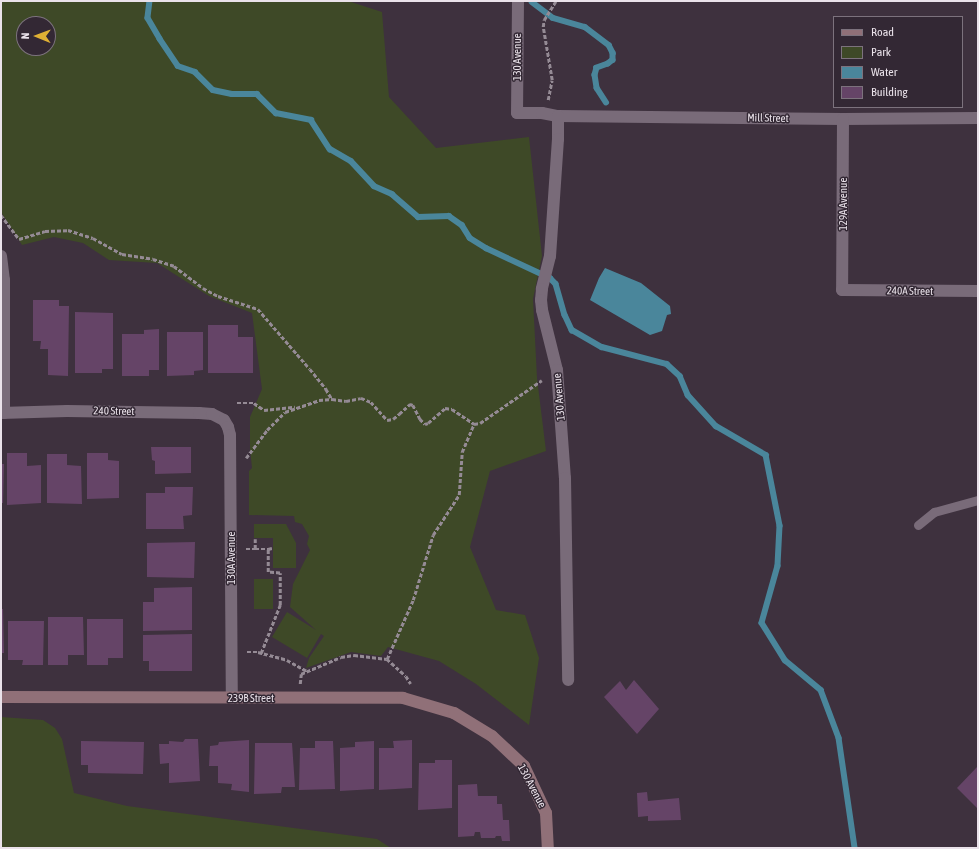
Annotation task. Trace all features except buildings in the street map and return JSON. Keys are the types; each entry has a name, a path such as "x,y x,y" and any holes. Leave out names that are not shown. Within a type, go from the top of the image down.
{"street":[{"name":"130 Avenue","path":"518,1 517,113 552,115 558,139 550,256 542,289 542,310 557,370 565,478 568,680"},
{"name":"Mill Street","path":"552,115 843,119 978,118"},
{"name":"129A Avenue","path":"842,290 843,119"},
{"path":"1,256 4,280 2,413"},
{"name":"240A Street","path":"842,290 978,291"},
{"name":"240 Street","path":"2,413 67,411 199,412 212,414 224,420"},
{"name":"130A Avenue","path":"224,420 230,435 232,698"},
{"name":"239B Street","path":"1,697 403,698 454,713 492,736"},
{"name":"130 Avenue","path":"492,736 524,766 546,813 548,848"}],"lane":[{"path":"918,524 934,512 978,500"}],"path":[{"path":"552,115 552,80 549,56 544,40 544,20 556,1"},
{"path":"1,215 19,239 45,231 68,230 93,238 122,254 174,266 203,288 218,296 258,310 310,369 332,399"},
{"path":"245,458 271,426 285,412 319,400 332,399 346,401 361,398 371,402 387,420 399,414 410,404 414,405 420,420 425,424 428,424 445,408 452,409 474,424 480,423 502,410 557,370"},
{"path":"237,403 254,403 264,410 298,407"},
{"path":"387,659 413,600 433,535 459,495 462,452 474,424"},
{"path":"255,539 255,548"},
{"path":"246,549 272,548"},
{"path":"261,654 280,605 280,573 268,572 268,549"},
{"path":"246,652 287,660 308,671"},
{"path":"300,684 301,674 348,655 387,659 406,676 411,684"}],"green space":[{"path":"1,1 348,1 382,12 389,97 436,148 529,137 542,256 533,299 537,378 546,451 490,471 470,547 496,610 525,615 539,658 529,725 476,684 439,661 388,647 381,656 351,652 306,668 309,658 324,636 321,634 307,658 272,637 287,612 316,630 290,607 293,584 310,550 307,544 309,536 302,524 295,522 294,516 249,515 249,471 252,468 250,449 250,417 262,389 252,313 209,296 157,263 109,260 83,243 54,237 22,245 1,212"},
{"path":"254,524 286,524 296,543 296,568 273,568 273,538 254,538"},
{"path":"254,579 273,579 273,609 254,609"},
{"path":"1,717 43,720 55,728 62,739 74,793 127,806 377,839 391,848 1,848"}],"water":[{"path":"605,268 641,283 670,306 671,314 667,315 662,331 650,335 590,300"}],"waterway":[{"path":"150,1 148,18 178,66 195,72 213,90 232,94 257,94 276,113 311,120 330,149 351,161 374,186 392,194 418,217 449,216 462,225 470,238 486,248 550,278 556,284 565,315 572,330 602,347 667,364 680,376 688,395 716,426 766,455 780,526 778,566 762,623 785,660 821,690 839,738 855,848"},
{"path":"532,2 553,18 585,27 609,45 613,53 613,60 608,64 597,68 595,75 597,88 606,102"}]}
